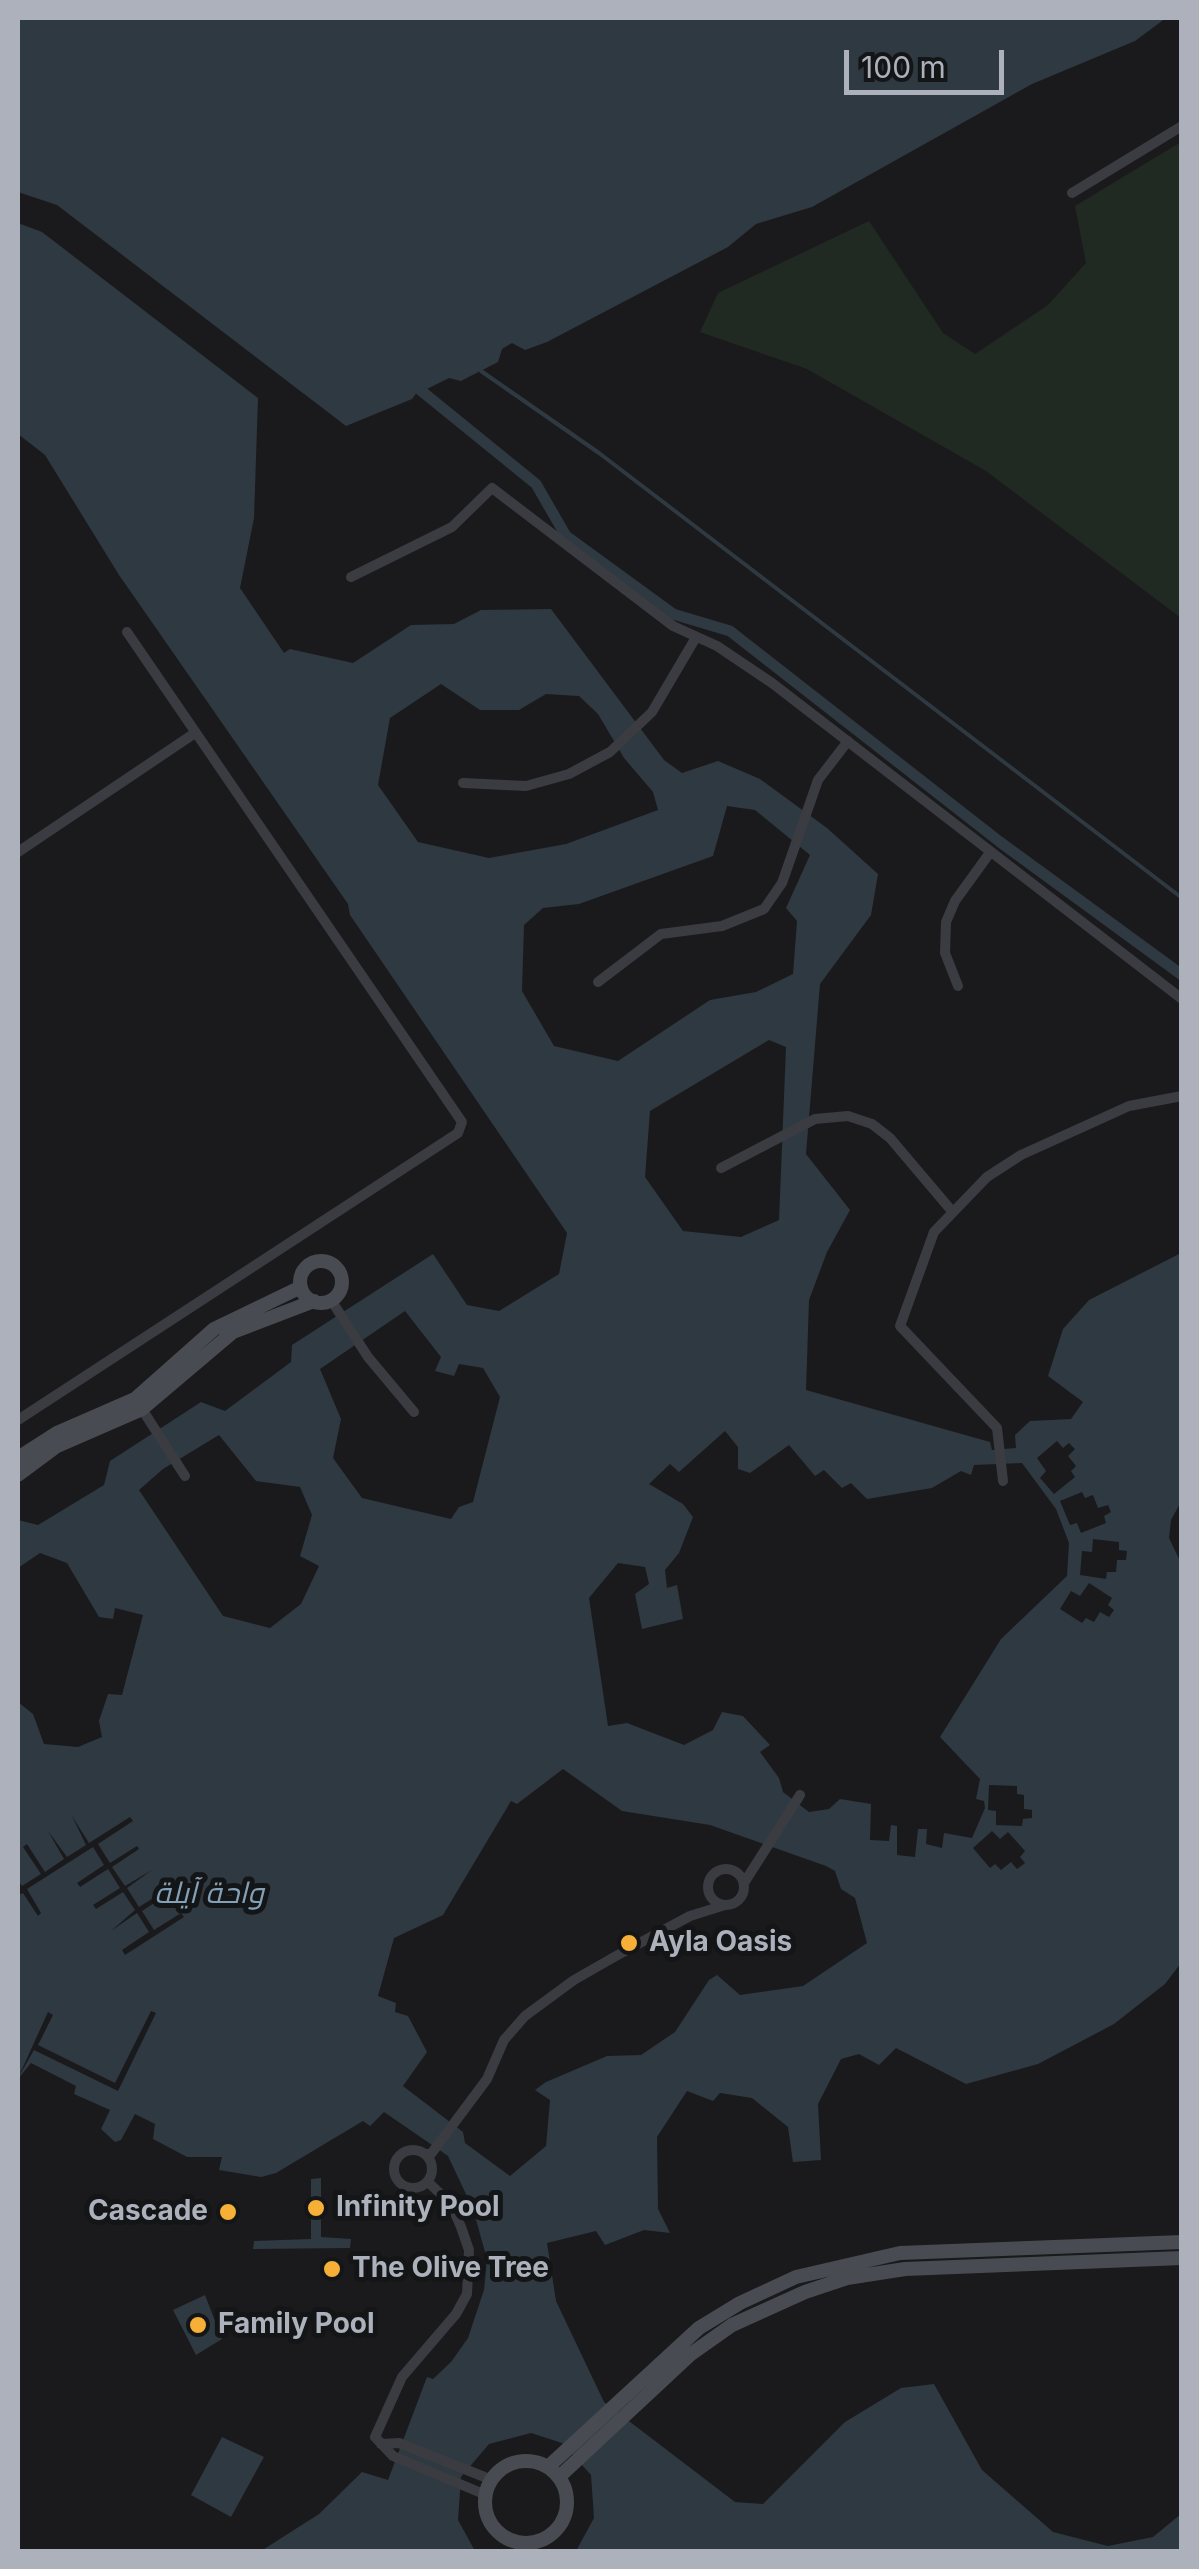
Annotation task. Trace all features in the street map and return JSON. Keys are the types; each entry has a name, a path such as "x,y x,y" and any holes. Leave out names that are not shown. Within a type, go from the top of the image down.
{"street":[{"path":"1072,193 1182,126"},
{"path":"351,577 452,527 492,488 695,639 744,662 1182,1000"},
{"path":"18,1420 461,1128 459,1116 128,632"},
{"path":"463,783 537,784 568,774 610,752 642,724 695,639"},
{"path":"18,852 195,733"},
{"path":"598,982 662,934 722,926 764,909 782,883 818,780 848,741"},
{"path":"958,986 945,953 946,922 955,901 990,854"},
{"path":"1003,1481 1002,1444 997,1428 900,1326 934,1232 950,1210 987,1176 1020,1155 1129,1106 1182,1096"},
{"path":"721,1168 815,1119 848,1116 872,1124 902,1149 950,1210"},
{"path":"314,1301 301,1287 302,1273 312,1263 332,1264 342,1282 335,1305"},
{"path":"18,1458 57,1433 142,1409 224,1322 301,1287"},
{"path":"18,1475 46,1452 142,1409 232,1332 314,1301 335,1305 368,1357 414,1412"},
{"path":"142,1409 185,1476"},
{"path":"429,2154 487,2079 504,2040 525,2016 574,1980 690,1916 740,1899 759,1854 800,1795"},
{"path":"690,1916 714,1872 732,1869 759,1854"},
{"path":"732,1869 744,1883"},
{"path":"708,1883 711,1898 725,1905"},
{"path":"428,2182 407,2188 394,2170 403,2152 429,2154"},
{"path":"428,2182 433,2168 429,2154"},
{"path":"428,2182 451,2204 461,2227 469,2250 467,2294 456,2314 402,2377 376,2433 393,2456 484,2486"},
{"path":"558,2469 718,2316 782,2282 831,2266 900,2253 1182,2242"},
{"path":"621,2408 732,2325 785,2299 847,2278 922,2268 1182,2258"},
{"path":"381,2444 399,2443 484,2486"},
{"path":"484,2486 517,2462 558,2469"},
{"path":"484,2486 489,2520 508,2545 528,2547 548,2536 562,2520 567,2498 558,2469"}],"shaded area":[{"path":"1181,142 1181,618 986,471 807,369 700,332 718,293 869,221 943,333 975,354 1048,305 1086,263 1075,206"}],"water":[{"path":"18,18 1166,18 1135,41 1032,84 812,207 756,224 728,247 547,342 525,350 512,343 502,349 498,362 461,381 449,378 427,389 422,386 412,399 346,426 57,205 18,192"},
{"name":"واحة آيلة","path":"18,223 42,232 258,398 254,518 240,588 284,653 290,649 353,663 411,625 454,624 481,610 551,609 664,760 682,773 718,761 760,779 827,828 878,874 871,915 820,984 806,1154 850,1210 827,1252 809,1300 806,1390 990,1442 992,1450 1016,1448 1015,1435 1030,1421 1071,1419 1083,1402 1048,1376 1063,1329 1089,1300 1181,1253 1182,1500 1171,1520 1169,1538 1182,1565 1181,1963 1165,1984 1114,2024 1038,2064 966,2084 896,2048 879,2065 859,2054 841,2059 818,2104 821,2160 793,2162 788,2127 752,2098 720,2093 713,2101 687,2091 657,2137 658,2209 670,2233 644,2230 605,2245 596,2231 547,2243 556,2301 604,2402 735,2502 763,2504 845,2422 901,2388 934,2384 982,2470 1053,2532 1108,2546 1153,2537 1181,2514 1181,2551 576,2551 594,2518 591,2475 562,2443 531,2433 489,2444 461,2477 458,2520 475,2551 261,2551 319,2514 362,2472 388,2480 427,2377 433,2379 451,2362 468,2338 484,2290 487,2259 473,2209 448,2156 384,2112 370,2126 363,2121 276,2173 261,2177 219,2170 222,2157 187,2157 153,2139 155,2124 135,2114 121,2140 115,2142 101,2129 110,2110 74,2094 76,2086 31,2063 18,2079 18,1702 33,1714 44,1744 78,1747 102,1737 99,1721 108,1694 122,1695 143,1615 115,1608 113,1619 99,1617 67,1563 40,1553 18,1568 18,1520 38,1525 104,1485 110,1461 201,1402 225,1411 291,1362 292,1345 433,1254 467,1305 499,1311 559,1274 567,1233 350,915 348,904 119,575 45,455 18,434","holes":["441,684 480,710 519,710 546,694 579,696 598,714 624,758 653,792 658,810 566,844 489,858 418,842 378,785 390,718","727,806 755,810 810,855 786,908 797,921 793,974 756,992 710,1000 618,1061 554,1046 522,991 524,925 543,908 579,904 713,856","769,1040 786,1047 779,1220 741,1237 683,1231 645,1177 650,1111","405,1311 441,1357 435,1371 454,1376 459,1364 483,1368 500,1397 473,1502 459,1507 451,1519 362,1498 333,1458 341,1419 320,1369","725,1431 738,1447 738,1469 750,1473 789,1445 815,1476 824,1470 842,1488 851,1483 867,1499 932,1488 961,1471 971,1475 974,1465 1022,1463 1056,1509 1069,1543 1067,1576 1001,1639 940,1737 980,1779 976,1799 984,1801 985,1808 972,1838 944,1833 942,1848 926,1844 927,1829 918,1829 915,1857 897,1855 897,1826 891,1825 889,1841 870,1840 871,1804 840,1799 829,1809 809,1812 783,1792 779,1778 760,1752 770,1745 743,1716 722,1712 713,1730 684,1745 627,1723 608,1726 589,1598 618,1563 645,1567 649,1584 635,1594 642,1629 683,1619 677,1585 667,1588 665,1570 679,1553 693,1517 683,1504 649,1484 670,1464 679,1472","219,1435 256,1481 300,1487 312,1515 300,1556 319,1566 301,1604 270,1628 223,1616 139,1490 163,1469","1057,1441 1063,1448 1069,1443 1075,1449 1068,1456 1076,1466 1071,1471 1075,1477 1054,1494 1040,1478 1046,1471 1037,1458","1082,1492 1085,1498 1093,1495 1098,1508 1108,1505 1111,1512 1104,1516 1106,1523 1081,1533 1077,1523 1070,1525 1060,1501","1093,1539 1119,1542 1119,1550 1127,1551 1126,1560 1117,1560 1116,1572 1107,1572 1106,1579 1080,1575 1082,1551 1092,1552","1089,1583 1112,1598 1108,1605 1114,1610 1109,1617 1100,1612 1094,1622 1086,1618 1082,1623 1060,1609 1071,1591 1080,1596","563,1769 622,1811 710,1825 826,1866 835,1871 841,1889 855,1898 867,1943 803,1986 740,1995 717,1975 709,1980 675,2032 641,2055 607,2056 546,2082 535,2090 550,2100 546,2146 510,2176 465,2143 463,2132 403,2086 427,2052 408,2016 395,2012 396,2003 378,1996 394,1938 443,1915 511,1801 517,1804","989,1785 1017,1786 1017,1794 1024,1795 1024,1809 1032,1810 1032,1818 1023,1819 1022,1826 996,1825 996,1811 988,1810","992,1831 1000,1839 1008,1832 1025,1851 1020,1857 1025,1863 1017,1869 1011,1862 1001,1870 995,1864 990,1868 973,1848"]},
{"name":"Infinity Pool","path":"321,2178 321,2237 351,2239 350,2248 253,2249 254,2241 311,2239 311,2179"},
{"name":"Family Pool","path":"205,2295 222,2339 196,2355 173,2310"},
{"path":"222,2437 264,2457 231,2517 191,2495"}],"pier":[{"path":"72,1816 89,1843 130,1817 133,1821 98,1844 110,1863 137,1846 139,1849 112,1867 125,1886 152,1870 127,1888 139,1907 166,1890 168,1894 142,1911 154,1930 181,1913 184,1917 125,1955 122,1950 149,1932 137,1913 111,1931 135,1910 123,1892 96,1909 93,1905 120,1888 108,1869 80,1887 77,1883 104,1865 93,1847 27,1889 41,1913 38,1916 23,1893 18,1895 18,1880 22,1886 41,1874 23,1847 27,1844 45,1872 64,1859 48,1831 67,1857 86,1845"},
{"path":"151,2011 156,2013 118,2091 34,2050 18,2078 48,2012 53,2015 38,2045 115,2083"}],"waterway":[{"path":"481,371 599,453 1182,898"},
{"path":"419,389 536,484 566,536 673,614 730,631 1000,842 1182,975"}],"place":[{"name":"Ayla Oasis","path":"629,1943"},
{"name":"Infinity Pool","path":"316,2208"},
{"name":"Cascade","path":"228,2212"},
{"name":"The Olive Tree","path":"332,2269"},
{"name":"Family Pool","path":"198,2325"}]}
